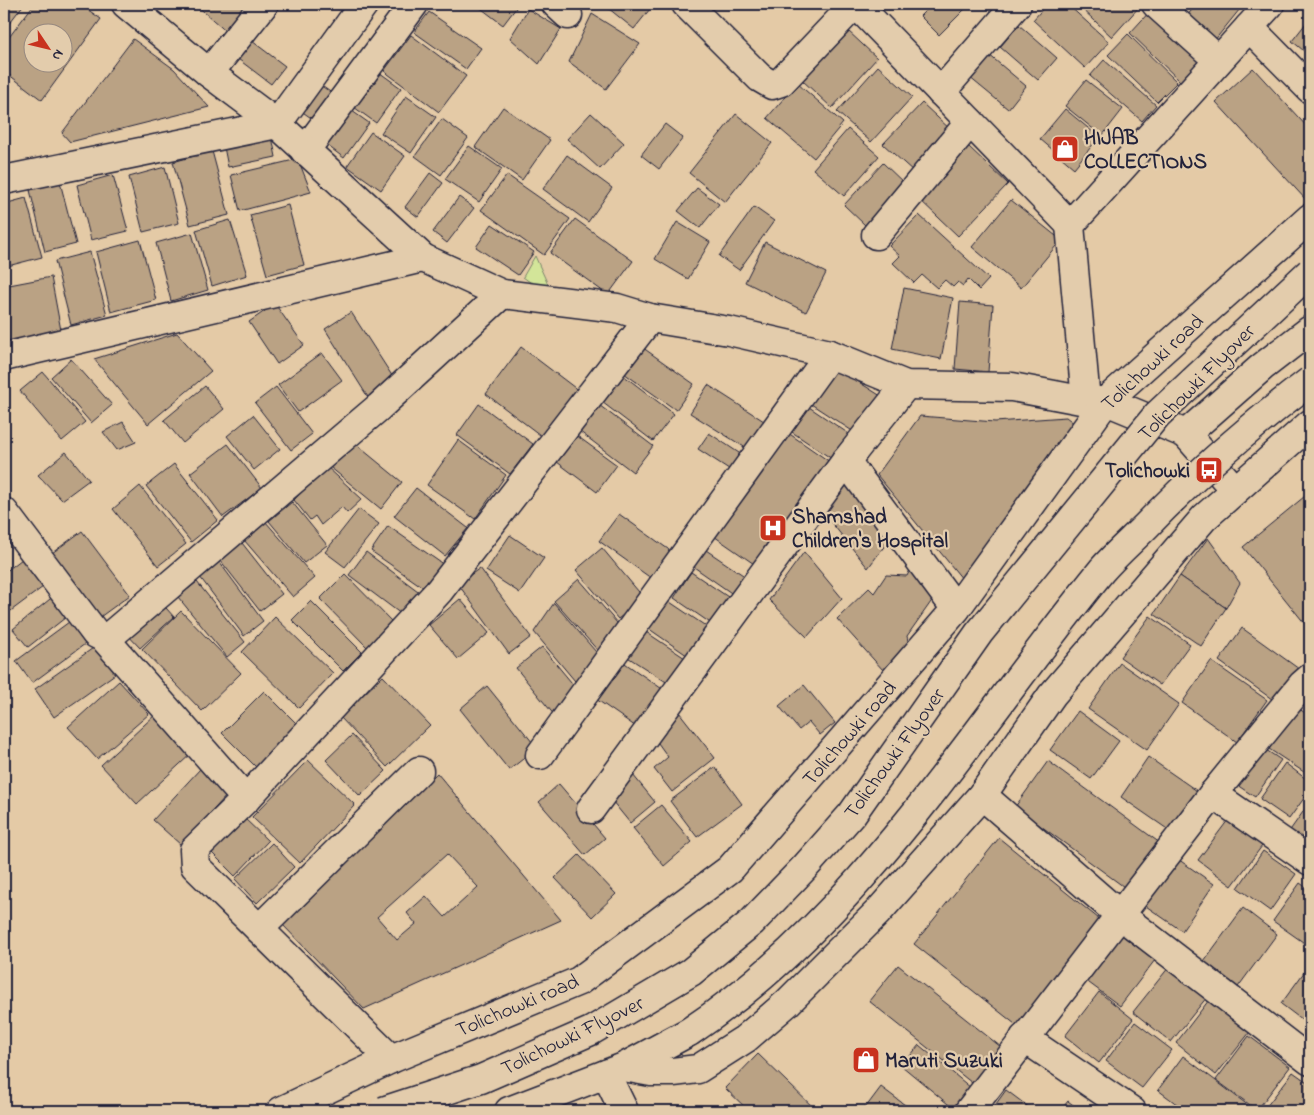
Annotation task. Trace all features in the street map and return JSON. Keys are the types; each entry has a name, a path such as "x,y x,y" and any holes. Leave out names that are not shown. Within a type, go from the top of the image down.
{"street":[{"path":"126,4 209,73 277,124 423,258 502,294 617,308 650,318 729,331 830,354 906,385 1012,387 1096,401 1186,434 1235,490"},
{"path":"209,73 264,4"},
{"path":"4,180 277,124 364,4"},
{"path":"306,151 414,4"},
{"path":"686,4 760,78 772,85 781,82 856,4 1070,225 1096,401"},
{"path":"941,92 1018,4"},
{"path":"1156,4 1218,60"},
{"path":"1070,225 1270,4"},
{"path":"1249,27 1310,89"},
{"path":"876,235 970,122"},
{"name":"Tolichowki road","path":"281,1111 390,1059 579,981 730,869 956,609 1096,401 1310,218"},
{"path":"4,357 423,258"},
{"name":"Tolichowki Flyover","path":"383,1111 481,1079 591,1031 691,972 752,922 806,867 852,814 979,633 1157,415 1310,272"},
{"path":"104,638 111,635 379,407 502,294"},
{"path":"390,1059 195,866 193,856 197,846 246,799 439,591 650,318"},
{"path":"1186,434 1262,367 1310,330"},
{"path":"540,756 830,354"},
{"path":"509,1111 615,1070 689,1032 748,988 817,925 889,845 944,780 1104,568 1221,452 1310,381"},
{"path":"591,809 846,461 906,385"},
{"path":"615,1070 672,1072 698,1069 745,1039 787,1003 878,912 982,795 1052,695 1204,518 1310,424"},
{"path":"846,461 956,609"},
{"path":"4,512 96,634 104,638 246,799"},
{"path":"969,1111 1213,794 1308,684"},
{"path":"259,929 419,771"},
{"path":"1213,794 1310,861"},
{"path":"982,795 1120,915 1310,1061"},
{"path":"1024,1038 1132,1111"},
{"path":"615,1070 624,1111"}],"green space":[{"path":"535,256 555,300 523,277"}],"building":[{"path":"4,4 24,4 4,30"},
{"path":"34,4 80,4 101,19 72,59 72,22 22,22 22,72 62,72 42,100 4,71 4,44"},
{"path":"195,4 255,4 230,35"},
{"path":"480,4 519,4 503,25 478,6"},
{"path":"603,4 654,4 634,29"},
{"path":"932,4 970,4 939,35 920,16"},
{"path":"1047,4 1067,4 1109,42 1085,68 1033,20"},
{"path":"1077,4 1138,4 1140,6 1112,37"},
{"path":"1197,4 1244,4 1214,41 1185,18"},
{"path":"528,9 561,29 539,64 510,38"},
{"path":"1152,9 1203,57 1180,81 1130,33"},
{"path":"429,12 481,48 466,69 414,32"},
{"path":"592,14 640,44 606,89 569,62"},
{"path":"1310,18 1310,56 1292,41"},
{"path":"1019,25 1057,58 1038,80 1000,47"},
{"path":"847,30 877,58 832,108 802,80"},
{"path":"1128,34 1177,82 1157,102 1108,55"},
{"path":"411,35 466,76 439,112 384,71"},
{"path":"248,38 285,66 271,84 234,56"},
{"path":"133,39 174,69 209,107 70,142 62,133"},
{"path":"988,54 1026,86 1008,109 969,77"},
{"path":"1104,60 1156,105 1142,121 1090,76"},
{"path":"878,66 912,97 871,142 837,112"},
{"path":"1253,68 1310,130 1310,198 1307,201 1216,102"},
{"path":"376,70 401,88 376,123 351,105"},
{"path":"313,80 336,96 317,122 294,106"},
{"path":"1086,80 1123,109 1102,136 1065,106"},
{"path":"797,83 843,123 814,158 767,118"},
{"path":"406,96 436,117 411,153 381,133"},
{"path":"922,103 952,131 914,172 883,144"},
{"path":"345,106 369,123 344,158 320,140"},
{"path":"503,107 550,140 522,180 475,147"},
{"path":"1065,109 1099,137 1074,168 1040,139"},
{"path":"591,113 624,143 600,169 567,139"},
{"path":"736,114 772,143 725,202 689,173"},
{"path":"442,119 468,138 441,175 415,156"},
{"path":"665,124 683,138 659,169 641,155"},
{"path":"848,129 879,156 844,196 813,169"},
{"path":"271,132 276,157 228,167 223,142"},
{"path":"371,132 405,156 381,190 347,166"},
{"path":"469,146 502,169 479,202 445,179"},
{"path":"968,146 1008,184 958,236 918,198"},
{"path":"212,151 229,215 190,225 173,162"},
{"path":"567,155 612,188 588,222 543,189"},
{"path":"298,159 311,192 240,211 231,175"},
{"path":"883,163 906,185 866,226 844,205"},
{"path":"165,167 179,223 143,232 129,177"},
{"path":"430,173 443,183 418,217 405,207"},
{"path":"113,175 128,231 91,240 77,185"},
{"path":"507,175 570,219 544,255 481,210"},
{"path":"60,182 76,244 45,252 30,190"},
{"path":"697,188 719,204 700,228 678,211"},
{"path":"459,197 474,208 447,243 433,232"},
{"path":"26,198 42,257 4,267 4,204"},
{"path":"1011,200 1061,240 1021,288 972,247"},
{"path":"288,205 304,265 267,275 250,215"},
{"path":"754,207 774,221 739,270 719,256"},
{"path":"919,215 989,279 979,290 968,279 963,286 958,282 953,287 945,280 937,288 922,275 914,283 893,263 900,256 889,246"},
{"path":"575,219 633,261 608,295 550,253"},
{"path":"230,220 247,275 212,286 196,230"},
{"path":"677,222 710,242 688,279 655,259"},
{"path":"492,224 534,252 518,275 476,247"},
{"path":"192,233 208,290 171,301 156,243"},
{"path":"140,240 156,300 111,312 96,252"},
{"path":"765,242 826,273 806,312 745,282"},
{"path":"90,252 107,315 71,325 55,261"},
{"path":"51,277 62,336 4,348 4,286"},
{"path":"904,288 953,298 941,359 892,349"},
{"path":"960,302 993,305 988,372 955,369"},
{"path":"275,304 304,345 277,364 249,322"},
{"path":"351,312 398,385 371,402 325,329"},
{"path":"177,333 211,371 148,424 94,359"},
{"path":"639,345 694,384 676,410 621,371"},
{"path":"521,347 579,391 544,438 486,394"},
{"path":"322,353 342,380 298,412 278,385"},
{"path":"71,359 112,405 91,423 51,377"},
{"path":"835,367 884,398 860,436 811,404"},
{"path":"43,372 85,422 62,441 20,391"},
{"path":"619,372 674,414 653,441 598,399"},
{"path":"708,385 767,423 749,450 690,413"},
{"path":"205,386 224,409 183,443 164,420"},
{"path":"276,387 312,434 291,450 255,403"},
{"path":"595,402 653,446 633,472 575,428"},
{"path":"479,404 533,444 510,474 457,435"},
{"path":"809,407 855,438 838,463 792,432"},
{"path":"253,415 280,449 254,470 227,436"},
{"path":"920,416 995,422 1066,417 1079,427 963,580 877,475"},
{"path":"123,422 136,442 117,450 103,432"},
{"path":"781,428 830,462 757,566 708,532"},
{"path":"573,433 617,465 597,492 553,459"},
{"path":"709,433 742,455 732,471 698,449"},
{"path":"458,440 506,475 475,519 427,485"},
{"path":"352,441 402,482 381,509 330,467"},
{"path":"228,444 262,488 223,517 190,473"},
{"path":"66,452 89,480 62,500 38,475"},
{"path":"174,464 218,520 191,542 146,486"},
{"path":"326,466 362,499 347,513 342,507 321,525 315,516 310,520 294,500"},
{"path":"848,476 892,536 868,568 818,506"},
{"path":"140,486 186,544 158,566 113,509"},
{"path":"416,488 468,528 445,556 394,516"},
{"path":"1310,492 1310,630 1243,547"},
{"path":"292,502 327,545 304,563 269,521"},
{"path":"359,509 379,524 345,567 325,552"},
{"path":"619,514 675,554 655,581 599,541"},
{"path":"265,521 315,578 293,597 244,540"},
{"path":"388,526 444,565 427,590 371,551"},
{"path":"82,531 130,595 100,617 52,553"},
{"path":"235,534 282,594 260,611 213,551"},
{"path":"510,535 544,558 520,593 486,571"},
{"path":"1208,538 1240,583 1226,608 1180,576"},
{"path":"602,548 644,598 618,619 576,570"},
{"path":"703,548 749,579 737,597 691,565"},
{"path":"366,552 422,594 405,617 349,575"},
{"path":"804,552 842,598 807,637 769,600"},
{"path":"214,555 263,621 244,636 194,569"},
{"path":"22,559 43,587 4,616 4,573"},
{"path":"912,566 938,592 907,636 909,646 883,670 837,619 869,588 874,593 886,575 907,576"},
{"path":"480,568 531,637 509,654 458,584"},
{"path":"691,572 737,603 719,629 674,598"},
{"path":"345,574 393,623 368,648 320,599"},
{"path":"1180,576 1226,608 1201,646 1154,614"},
{"path":"579,579 624,631 600,653 554,601"},
{"path":"197,582 245,642 227,657 178,597"},
{"path":"55,595 70,614 28,647 13,629"},
{"path":"661,596 713,631 694,660 642,624"},
{"path":"460,599 489,633 458,659 429,625"},
{"path":"159,600 174,617 140,648 125,632"},
{"path":"311,601 362,652 343,671 292,620"},
{"path":"554,603 602,659 580,687 534,632"},
{"path":"181,611 241,673 202,711 142,649"},
{"path":"1150,616 1190,644 1160,685 1120,657"},
{"path":"275,617 333,673 299,708 242,652"},
{"path":"69,622 85,644 32,683 16,661"},
{"path":"1242,628 1299,669 1276,702 1219,661"},
{"path":"643,630 691,662 674,687 626,656"},
{"path":"96,646 115,674 54,717 35,689"},
{"path":"542,647 581,694 555,716 516,668"},
{"path":"619,659 668,693 642,731 593,697"},
{"path":"1211,661 1267,700 1237,742 1182,703"},
{"path":"1120,663 1179,704 1147,750 1088,709"},
{"path":"383,676 430,725 387,767 340,717"},
{"path":"119,681 149,714 97,759 68,727"},
{"path":"804,685 835,723 820,735 809,722 799,730 779,706"},
{"path":"487,686 537,748 509,770 460,709"},
{"path":"264,691 302,729 260,771 222,733"},
{"path":"1296,707 1310,716 1310,776 1269,749"},
{"path":"1078,711 1119,741 1091,779 1050,750"},
{"path":"679,712 715,758 672,792 654,769 668,757 653,736"},
{"path":"157,713 193,752 137,804 101,765"},
{"path":"352,735 386,771 360,796 326,760"},
{"path":"1260,746 1281,760 1255,797 1234,783"},
{"path":"1148,757 1200,793 1173,833 1121,797"},
{"path":"308,760 355,805 300,863 252,817"},
{"path":"1048,761 1164,846 1131,892 1015,807"},
{"path":"1285,763 1310,782 1310,790 1289,819 1260,799"},
{"path":"715,767 742,804 697,837 670,801"},
{"path":"200,769 228,794 181,845 153,820"},
{"path":"437,773 561,920 364,1009 281,923","holes":["447,854 478,887 445,917 426,896 407,913 416,924 397,940 377,917"]},
{"path":"633,775 655,802 630,823 608,796"},
{"path":"559,784 605,838 585,855 539,802"},
{"path":"1310,802 1310,853 1286,836"},
{"path":"661,805 692,842 664,866 633,828"},
{"path":"243,817 268,841 235,876 210,851"},
{"path":"1228,820 1262,846 1232,886 1198,860"},
{"path":"999,838 1104,923 1020,1028 914,944"},
{"path":"272,843 294,867 257,903 235,879"},
{"path":"1263,851 1296,874 1270,911 1238,888"},
{"path":"579,855 616,894 592,917 555,878"},
{"path":"1172,855 1214,884 1182,931 1140,902"},
{"path":"1300,883 1310,890 1310,947 1273,921"},
{"path":"1243,908 1277,934 1238,987 1204,961"},
{"path":"1112,928 1155,960 1120,1006 1077,974"},
{"path":"1310,964 1310,1026 1281,1004"},
{"path":"898,965 1006,1051 977,1087 869,1001"},
{"path":"1169,967 1207,997 1171,1042 1133,1012"},
{"path":"1099,992 1133,1019 1099,1063 1065,1036"},
{"path":"1209,1000 1250,1032 1216,1075 1176,1043"},
{"path":"1135,1022 1172,1050 1142,1088 1106,1061"},
{"path":"1249,1036 1290,1067 1257,1110 1216,1080"},
{"path":"919,1045 971,1088 954,1109 902,1066"},
{"path":"758,1054 817,1111 749,1111 725,1088"},
{"path":"1183,1056 1253,1109 1251,1111 1174,1111 1178,1105 1158,1090"},
{"path":"1293,1072 1310,1084 1310,1108 1308,1111 1263,1111"},
{"path":"881,1087 913,1111 863,1111"},
{"path":"1006,1090 1034,1111 991,1111"},
{"path":"1068,1101 1081,1111 1060,1111"}],"place":[{"name":"HIJAB COLLECTIONS","path":"1065,149"},
{"name":"Tolichowki","path":"1209,470"},
{"name":"Shamshad Children's Hospital","path":"773,528"},
{"name":"Maruti Suzuki","path":"866,1060"}]}
